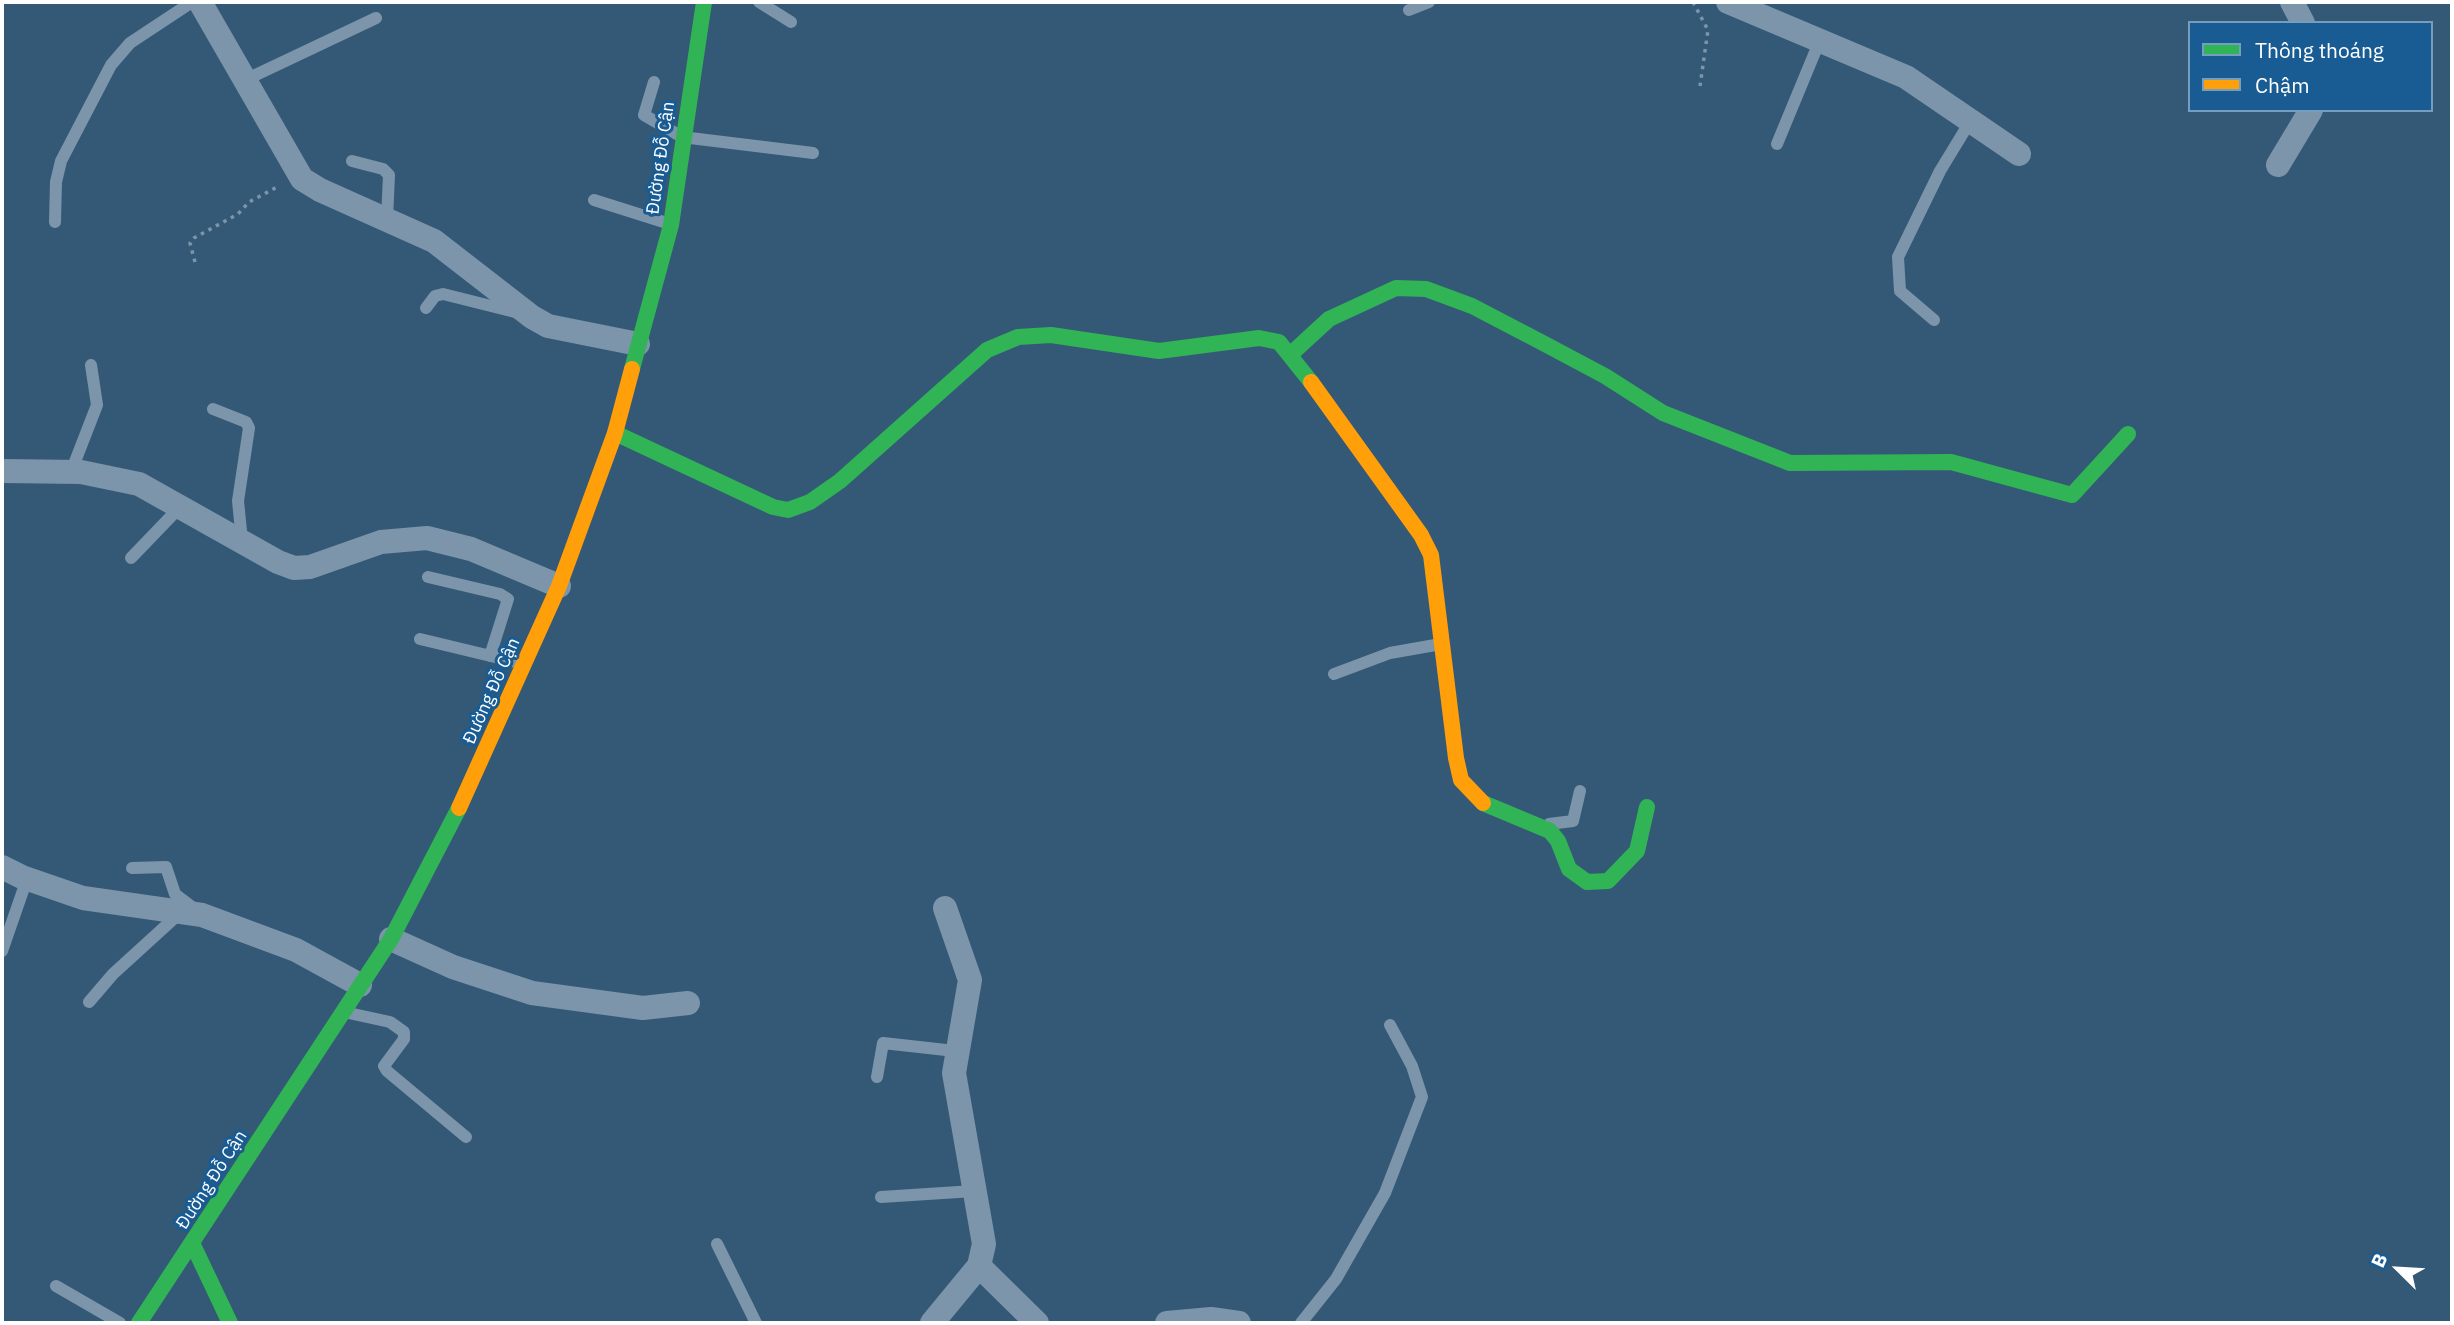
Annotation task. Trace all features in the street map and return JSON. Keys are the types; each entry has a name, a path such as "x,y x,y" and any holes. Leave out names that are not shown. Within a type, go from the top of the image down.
{"street":[{"path":"200,2 299,175 320,190 434,241 532,317 564,331 638,344"},
{"name":"Đường Đỗ Cận","path":"139,1323 193,1245 391,939 477,774 559,586 615,433 671,225 704,2"},
{"path":"1728,2 1906,77 2019,154"},
{"path":"2292,2 2302,21"},
{"path":"2278,165 2310,112"},
{"path":"1292,354 1329,319 1396,288 1426,289 1472,306 1541,342 1605,376 1663,413 1790,463 1951,462 2072,495 2128,434"},
{"path":"615,433 773,507 788,510 810,502 840,481 987,350 1018,337 1051,335 1159,351 1259,338 1279,342 1292,354 1421,534 1433,567 1455,758 1461,780 1473,796 1490,808 1550,831 1558,841 1569,869 1577,878 1587,882 1608,881 1637,851 1647,807"},
{"path":"2,471 71,472 112,476 139,484 294,568 310,567 381,542 427,538 471,549 559,586"},
{"path":"2,867 27,879 83,898 192,913 296,950 360,985"},
{"path":"932,1323 979,1266 984,1244 955,1091 955,1051 970,980 945,908"},
{"path":"391,939 453,967 532,993 643,1008 688,1003"},
{"path":"193,1245 230,1323"},
{"path":"979,1266 1037,1323"},
{"path":"1167,1323 1198,1319 1239,1323"}],"lane":[{"path":"55,222 61,161 111,65 130,44 192,2"},
{"path":"759,2 791,22"},
{"path":"1409,10 1429,2"},
{"path":"245,80 376,18"},
{"path":"1777,144 1820,40"},
{"path":"654,82 643,115 682,137 813,153"},
{"path":"1934,320 1900,290 1898,257 1940,172 1971,120"},
{"path":"352,161 383,169 389,175 387,219"},
{"path":"594,200 671,225"},
{"path":"426,308 435,296 451,295 532,317"},
{"path":"71,472 97,405 91,365"},
{"path":"213,409 246,422 250,428 238,501 242,541"},
{"path":"131,558 181,506"},
{"path":"428,577 500,594 508,599 490,656"},
{"path":"420,639 525,664"},
{"path":"1335,674 1390,653 1443,644"},
{"path":"1535,824 1573,821 1580,791"},
{"path":"89,1002 113,974 192,913 175,894 166,867 132,868"},
{"path":"2,951 27,879"},
{"path":"344,1012 390,1022 404,1032 404,1038 384,1066 466,1137"},
{"path":"1301,1323 1336,1279 1385,1193 1422,1097 1412,1066 1390,1025"},
{"path":"877,1077 883,1043 955,1051"},
{"path":"881,1197 974,1191"},
{"path":"717,1244 756,1323"},
{"path":"56,1286 120,1323"}],"path":[{"path":"1693,2 1708,30 1700,86"},
{"path":"195,262 190,243 194,238 238,214 248,202 299,175"}],"traffic: fast":[{"path":"632,369 671,225 704,2"},
{"path":"1291,354 1329,319 1396,288 1426,289 1472,306 1541,342 1605,376 1663,413 1790,463 1951,462 2072,495 2128,434"},
{"path":"615,433 773,507 788,510 810,502 840,481 987,350 1018,337 1051,335 1159,351 1259,338 1279,342 1311,382"},
{"path":"1483,803 1550,831 1558,841 1569,869 1587,882 1608,881 1637,851 1647,807"},
{"path":"139,1323 391,939 459,808"},
{"path":"193,1245 230,1323"}],"traffic: slow":[{"path":"459,808 559,586 615,433 632,369"},
{"path":"1311,382 1421,535 1431,555 1456,758 1461,780 1483,803"}]}
